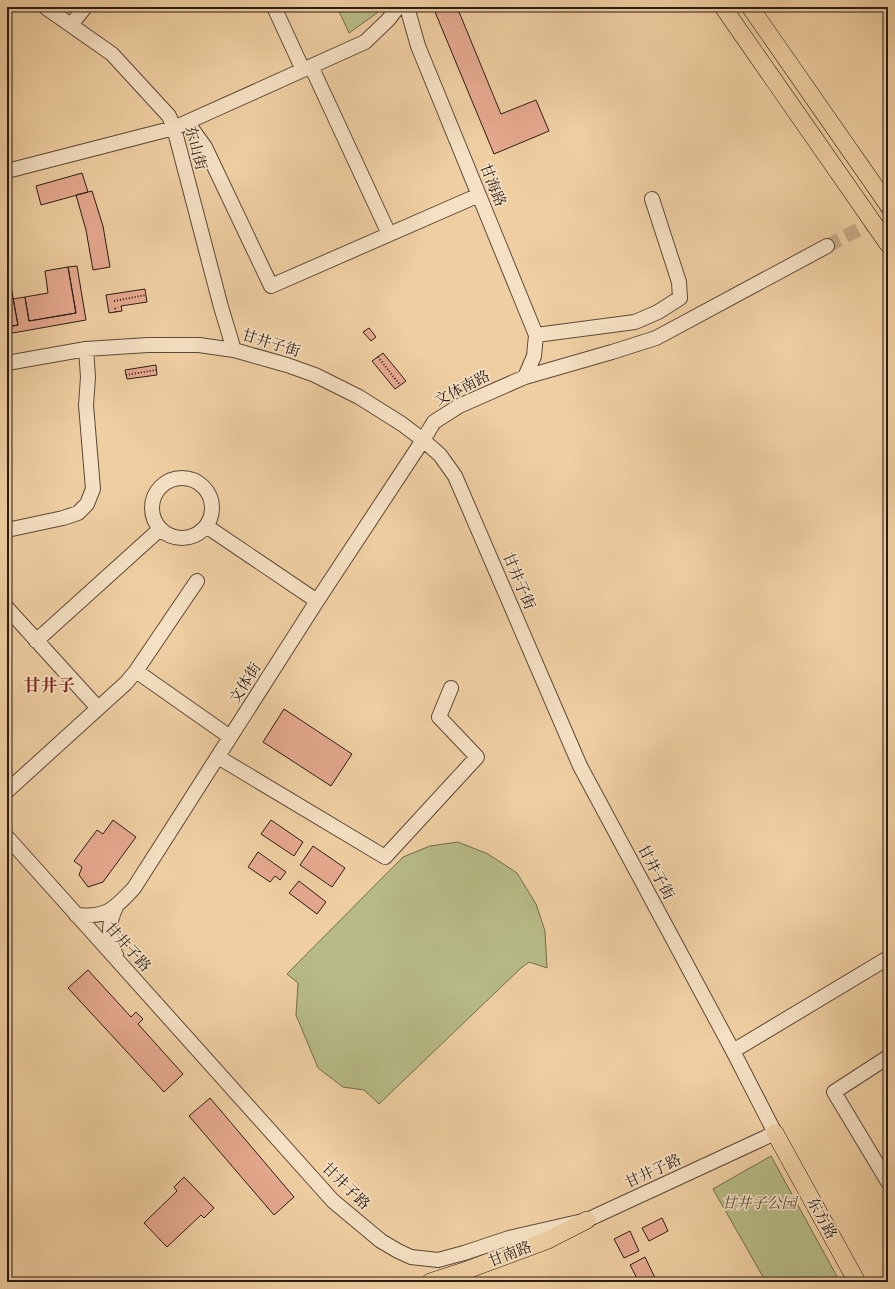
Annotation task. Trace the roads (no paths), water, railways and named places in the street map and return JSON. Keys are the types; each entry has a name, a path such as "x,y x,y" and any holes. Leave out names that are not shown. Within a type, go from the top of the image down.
{"main road":[{"path":"723,7 888,244"},
{"path":"750,7 888,205"},
{"name":"东方路","path":"775,1133 855,1281"},
{"name":"甘南路","path":"435,1281 548,1240 587,1220"}],"street":[{"name":"东山街","path":"45,7 112,54 169,116 174,128 221,308 234,350"},
{"path":"71,25 85,7"},
{"path":"274,7 307,68 389,234"},
{"path":"7,171 174,128 365,42 388,20 398,7"},
{"name":"甘海路","path":"407,7 418,46 536,335 534,356 525,377"},
{"path":"187,122 205,147 271,286 479,195"},
{"path":"536,335 635,322 658,312 680,298 679,282 652,199"},
{"name":"文体南路","path":"423,440 434,422 458,406 525,377 656,338 827,246"},
{"name":"甘井子街","path":"7,363 86,349 174,344 200,345 234,350 315,375 359,397 402,424 440,455 455,476 580,766 775,1133"},
{"path":"7,530 63,518 78,513 87,504 93,489 86,405 88,377 86,349"},
{"name":"文体街","path":"76,915 90,917 105,914 116,907 134,888 317,600 423,440"},
{"path":"181,478 191,479 206,490 212,508 210,518 206,526 198,533 189,537 179,538 169,535 160,529 154,521 152,511 153,500 157,491 164,484 181,478"},
{"path":"206,526 317,600"},
{"path":"36,641 160,529"},
{"path":"7,791 126,683 136,671 197,581"},
{"path":"7,608 98,708"},
{"path":"136,671 230,737"},
{"path":"218,757 384,856 477,757 439,717 451,688"},
{"name":"甘井子路","path":"7,837 333,1201 381,1241 411,1257 438,1260 509,1238 587,1220 775,1133"},
{"path":"116,907 112,916 110,938 112,948 122,966"},
{"path":"733,1052 888,958"},
{"path":"886,1063 834,1092 888,1182"}],"tunnel":[{"path":"827,246 888,214"}],"district":[{"name":"甘井子","path":"49,685"}],"park label":[{"name":"甘井子公园","path":"759,1203"}]}
